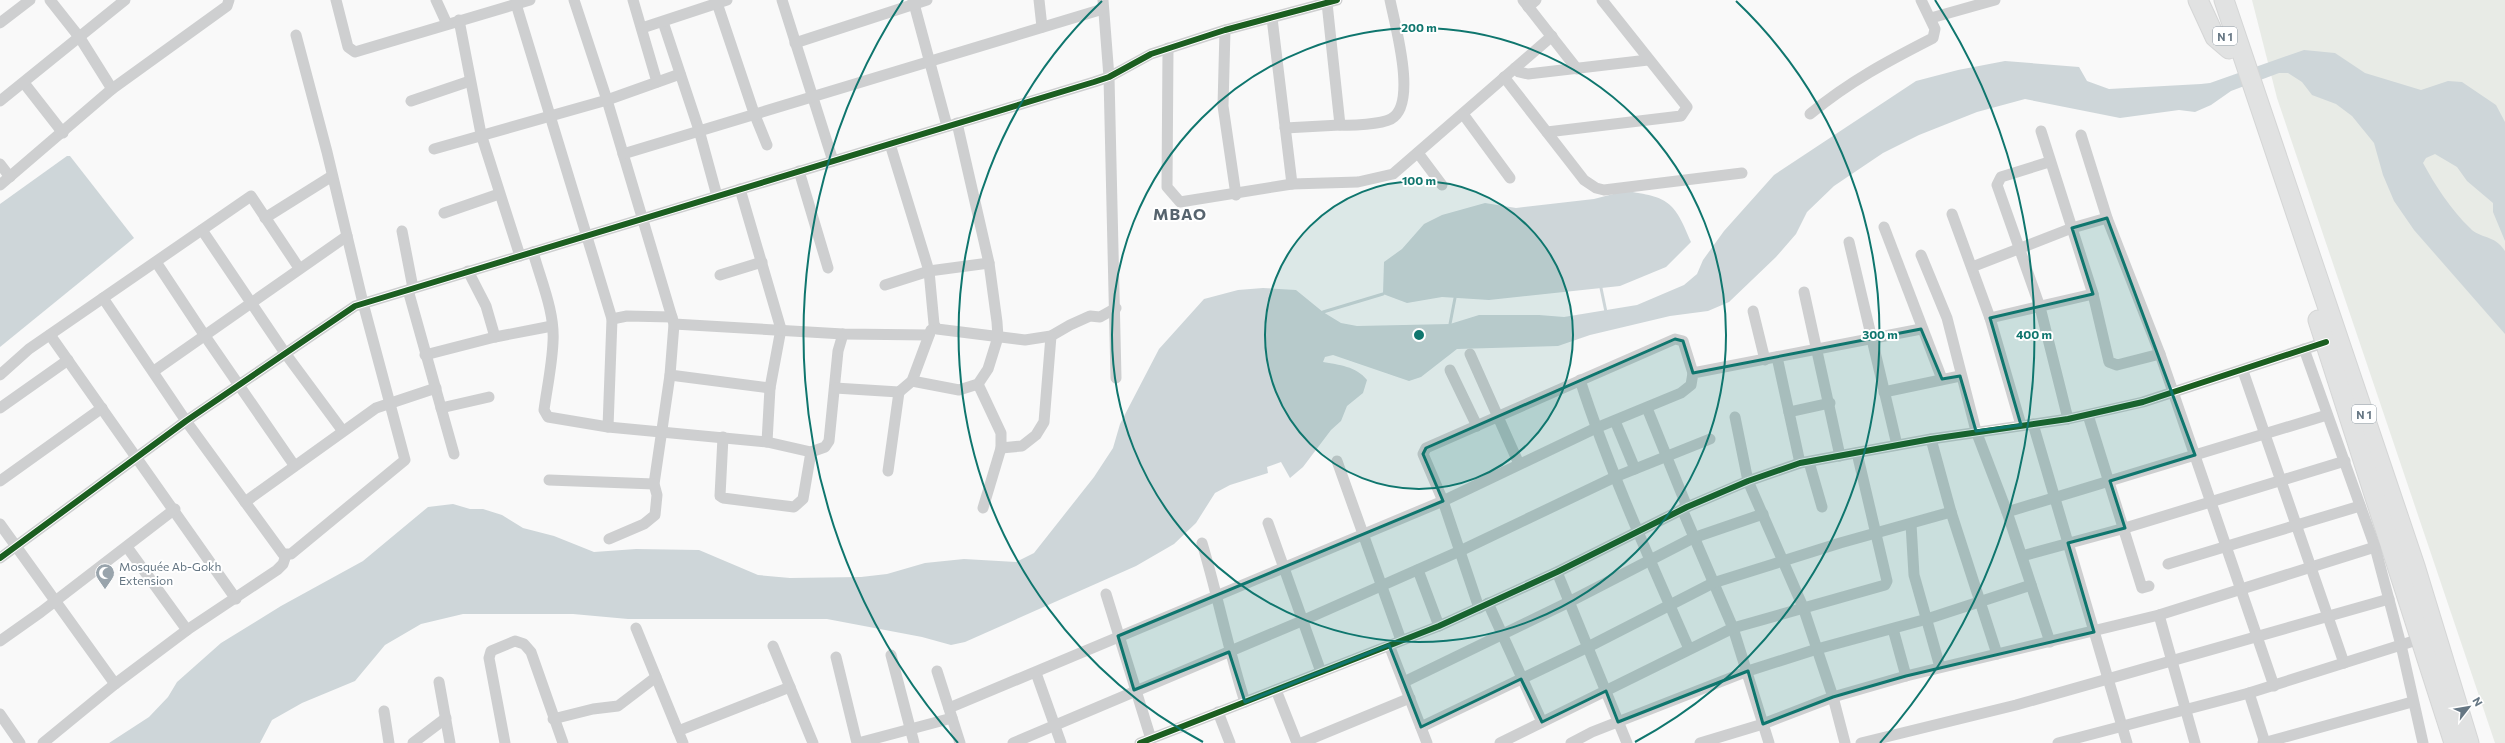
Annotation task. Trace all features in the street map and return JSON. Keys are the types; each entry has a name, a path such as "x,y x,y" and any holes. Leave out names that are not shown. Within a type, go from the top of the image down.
{"highway":[{"path":"2198,0 2215,37 2233,45 2237,0"},
{"name":"N 1","path":"2213,0 2233,45 2414,566 2469,743"},
{"name":"N 1","path":"2224,0 2233,45"},
{"name":"N 1","path":"2248,89 2326,342 2454,743"}],"street":[{"path":"0,23 30,0"},
{"path":"50,0 80,38 112,89"},
{"path":"0,101 80,38 125,0"},
{"path":"0,185 112,89 227,6 228,0"},
{"path":"336,0 348,47 355,52 530,0"},
{"path":"436,0 447,24"},
{"path":"574,0 607,100 673,321 670,375 654,484 657,495 655,515 644,524 608,539"},
{"path":"633,0 657,82"},
{"path":"782,0 832,161"},
{"path":"796,43 913,2 927,0"},
{"path":"1039,0 1042,27"},
{"path":"1285,128 1340,125 1391,119 1401,110 1405,83 1390,0"},
{"path":"1547,132 1681,116 1687,107 1648,60 1602,0"},
{"path":"1810,114 1838,91 1872,69 1933,38 1935,33 1931,18 1921,0"},
{"path":"1931,18 1995,0"},
{"path":"642,28 720,1 754,113 767,145"},
{"path":"0,558 186,421 347,310 363,303 1109,77 1151,54 1168,48 1225,30 1332,1 1340,125"},
{"path":"912,381 958,390 978,384 988,369 998,336 989,263 952,125 930,61 913,2"},
{"path":"1529,2 1552,36 1577,68"},
{"path":"516,4 552,116 612,319 608,427"},
{"path":"623,154 754,113 1042,27 1103,5 1109,77 1116,308 1116,378"},
{"path":"1272,18 1292,184"},
{"path":"459,20 481,134 498,194 520,256"},
{"path":"663,22 699,130 716,196"},
{"path":"1225,30 1223,106 1236,194"},
{"path":"103,298 186,421 281,552 286,555 291,554 406,459 363,303 296,35"},
{"path":"1168,48 1167,187 1180,202 1292,184 1358,182 1393,174 1552,36"},
{"path":"1515,68 1523,74 1648,60"},
{"path":"434,149 481,134 607,100 680,74"},
{"path":"1504,77 1584,180 1604,190 1742,173"},
{"path":"411,101 470,81"},
{"path":"24,83 62,133"},
{"path":"1463,114 1510,178"},
{"path":"2041,131 2049,162 2093,294 2109,362 2117,365 2160,354"},
{"path":"2081,135 2107,218 2160,354 2211,502 2239,590 2274,686"},
{"path":"888,471 899,392 912,381 934,324 929,270 890,144"},
{"path":"1418,153 1442,185"},
{"path":"2049,162 1998,180 1997,185 2021,249 2040,307 2068,419"},
{"path":"0,164 10,177"},
{"path":"799,171 828,268"},
{"path":"265,218 332,176"},
{"path":"740,189 781,329 770,388 767,442"},
{"path":"444,213 498,194"},
{"path":"0,375 29,349 251,196 299,268"},
{"path":"1952,214 1990,318 2021,425"},
{"path":"1972,267 2072,228 2107,218"},
{"path":"1884,227 1921,329 1942,379"},
{"path":"202,230 285,353 342,430"},
{"path":"402,231 410,289 425,355 436,388 454,454"},
{"path":"154,372 299,268 347,236"},
{"path":"1849,242 1897,445"},
{"path":"533,252 552,326 553,342 545,414 548,417 608,427 767,442 811,452 825,447 829,441 838,351 843,334"},
{"path":"1921,255 1947,318 1960,376 1976,432 2007,512 2050,642"},
{"path":"156,262 238,385 294,465"},
{"path":"720,275 762,262"},
{"path":"885,285 929,270 989,263"},
{"path":"468,271 486,306 495,336"},
{"path":"1804,292 1830,403 1840,456"},
{"path":"1990,318 2093,294"},
{"path":"934,324 942,330 1025,340 1051,336 1090,316 1100,317 1116,308"},
{"path":"1753,311 1765,360"},
{"path":"612,319 627,316 843,334 929,335"},
{"path":"425,355 495,336 552,326"},
{"path":"1693,373 1921,329"},
{"path":"50,335 175,509 236,599"},
{"path":"1001,448 1022,446 1036,435 1044,422 1051,336"},
{"path":"836,657 857,743 910,729 951,713 1118,636 1285,568 1443,501 1596,428 1647,408 1688,389 1693,381 1693,373 1683,341 1675,339 1499,416 1424,451 1443,501 1460,551 1483,606 1501,634 1542,722"},
{"path":"1106,594 1134,690 1153,740 1218,712 1439,626 1557,572 1684,508 1748,481 1805,463 1840,456 1931,439 2088,415 2173,393 2326,342"},
{"path":"2304,349 2375,547 2401,645 2412,702 2423,743"},
{"path":"1470,354 1499,416 1519,464"},
{"path":"1777,357 1789,412 1805,463 1822,507"},
{"path":"0,408 68,360"},
{"path":"1450,370 1477,426"},
{"path":"2243,370 2344,663"},
{"path":"670,375 770,388"},
{"path":"1884,392 1960,376"},
{"path":"1580,380 1596,428 1615,477 1649,560 1689,649"},
{"path":"978,384 1001,433 1001,448 984,508"},
{"path":"245,502 342,430 376,408 436,388"},
{"path":"835,388 899,392"},
{"path":"441,408 489,397"},
{"path":"1789,412 1830,403"},
{"path":"0,481 102,408"},
{"path":"1647,408 1666,457 1693,538 1733,628 1769,743"},
{"path":"2088,415 2125,528 2142,588 2149,586"},
{"path":"2007,512 2327,415"},
{"path":"1735,417 1748,481 1803,607 1833,697 1845,743"},
{"path":"1615,420 1635,470"},
{"path":"2033,424 2127,743"},
{"path":"723,437 720,496 723,498 794,507 800,504 803,499 811,452"},
{"path":"1013,743 1055,726 1134,690 1229,652 1382,586 1460,551 1615,477 1710,439"},
{"path":"1931,439 1951,512 1997,654"},
{"path":"1500,743 1733,628 1803,607 1886,585 1887,581 1877,534 1857,453"},
{"path":"1337,461 1401,640"},
{"path":"2022,556 2125,528 2280,479 2345,461"},
{"path":"549,480 654,484"},
{"path":"2168,564 2226,548 2360,506"},
{"path":"0,640 56,601 175,509"},
{"path":"1421,726 1588,647 1713,583 1784,563 1840,543 1877,534 1951,512"},
{"path":"1404,682 1569,602 1693,538 1763,514"},
{"path":"1268,523 1304,620 1321,672"},
{"path":"0,524 115,684"},
{"path":"1911,524 1912,564 1940,667"},
{"path":"1202,543 1217,595 1229,652 1245,702"},
{"path":"127,547 187,630"},
{"path":"1700,743 1763,724 1833,697 1940,667 2094,632 2158,615 2375,547"},
{"path":"43,743 115,684 187,630 236,599 277,570 283,564 286,555"},
{"path":"1418,570 1439,626"},
{"path":"1557,572 1627,743"},
{"path":"1571,743 1618,722 1748,672 1817,649 1927,619 2031,585"},
{"path":"1861,743 2016,705 2389,599"},
{"path":"2158,615 2194,743"},
{"path":"636,628 683,743"},
{"path":"1892,629 1906,676"},
{"path":"2058,743 2274,686 2420,639"},
{"path":"505,743 489,658 491,651 500,646 516,641 524,644 528,648 563,743"},
{"path":"1389,645 1427,743"},
{"path":"773,646 812,743"},
{"path":"891,655 914,743"},
{"path":"937,671 960,743"},
{"path":"1036,673 1061,743"},
{"path":"553,719 593,709 604,710 618,706 656,677"},
{"path":"439,682 450,743"},
{"path":"678,731 790,688"},
{"path":"1276,690 1297,743"},
{"path":"2249,693 2264,743 2412,702"},
{"path":"1301,743 1410,698"},
{"path":"384,711 389,743"},
{"path":"1218,712 1230,743"},
{"path":"0,714 20,743"},
{"path":"413,743 446,718"}],"highlighted area":[{"path":"2107,218 2195,455 2110,481 2125,528 2068,543 2094,632 1906,676 1833,697 1763,724 1748,671 1618,722 1606,691 1542,722 1521,679 1421,727 1389,645 1245,702 1229,652 1134,690 1118,636 1443,501 1423,454 1426,448 1675,339 1683,341 1693,373 1921,329 1942,379 1960,376 1976,431 2021,425 1990,318 2093,294 2072,228"}],"shaded area":[{"path":"2252,0 2505,0 2505,743 2495,743 2277,98"},
{"path":"2304,50 2335,53 2365,73 2421,90 2448,81 2462,82 2496,105 2505,122 2505,241 2493,212 2493,203 2467,181 2457,167 2435,154 2426,158 2423,163 2444,197 2463,221 2478,234 2492,239 2505,251 2505,334 2414,230 2394,201 2383,175 2374,143 2352,116 2336,104 2312,95 2302,82 2288,73 2279,73 2231,91 2211,105 2195,112 2179,110 2120,118 2025,99 1977,112 1919,135 1883,153 1834,186 1807,212 1796,234 1776,257 1729,302 1708,311 1670,316 1590,335 1558,346 1457,349 1421,377 1409,381 1333,355 1325,357 1323,362 1341,365 1352,369 1363,375 1367,380 1363,393 1347,406 1341,421 1331,430 1303,467 1290,478 1281,462 1267,467 1268,473 1230,485 1215,493 1196,523 1174,544 1136,566 965,642 951,645 922,637 827,619 628,619 573,614 463,614 421,624 385,645 355,681 302,703 272,720 260,743 109,743 149,717 168,697 177,682 221,643 281,606 363,561 428,507 453,504 470,509 483,509 502,515 523,528 554,536 594,552 636,549 699,550 758,575 790,578 861,577 887,574 925,563 964,559 1016,562 1034,553 1094,477 1113,448 1120,424 1159,349 1204,299 1238,290 1263,288 1296,290 1323,312 1341,323 1357,326 1450,324 1479,315 1539,315 1564,317 1637,305 1684,285 1697,274 1703,260 1724,231 1774,175 1916,81 1958,70 2005,61 2079,67 2087,81 2109,89 2201,84 2210,83"},
{"path":"67,156 70,156 134,238 0,347 0,204"},
{"path":"1625,191 1640,193 1661,199 1674,209 1680,218 1691,242 1666,267 1620,286 1489,300 1442,297 1407,303 1383,294 1384,262 1402,249 1424,224 1442,215 1485,203 1516,208 1594,199"}],"waterway":[{"path":"1601,288 1606,312"},
{"path":"1323,312 1383,294"},
{"path":"1450,324 1455,298"}],"cycle path":[{"path":"0,558 186,421 355,306 1094,82 1109,77 1151,54 1225,30 1337,0"},
{"path":"1140,743 1439,626 1557,572 1687,507 1748,481 1800,463 1931,439 2068,419 2143,402 2326,342"}],"place":[{"name":"Mosquée Ab-Gokh Extension","path":"105,590"}],"district":[{"name":"MBAO","path":"1180,213"}]}
